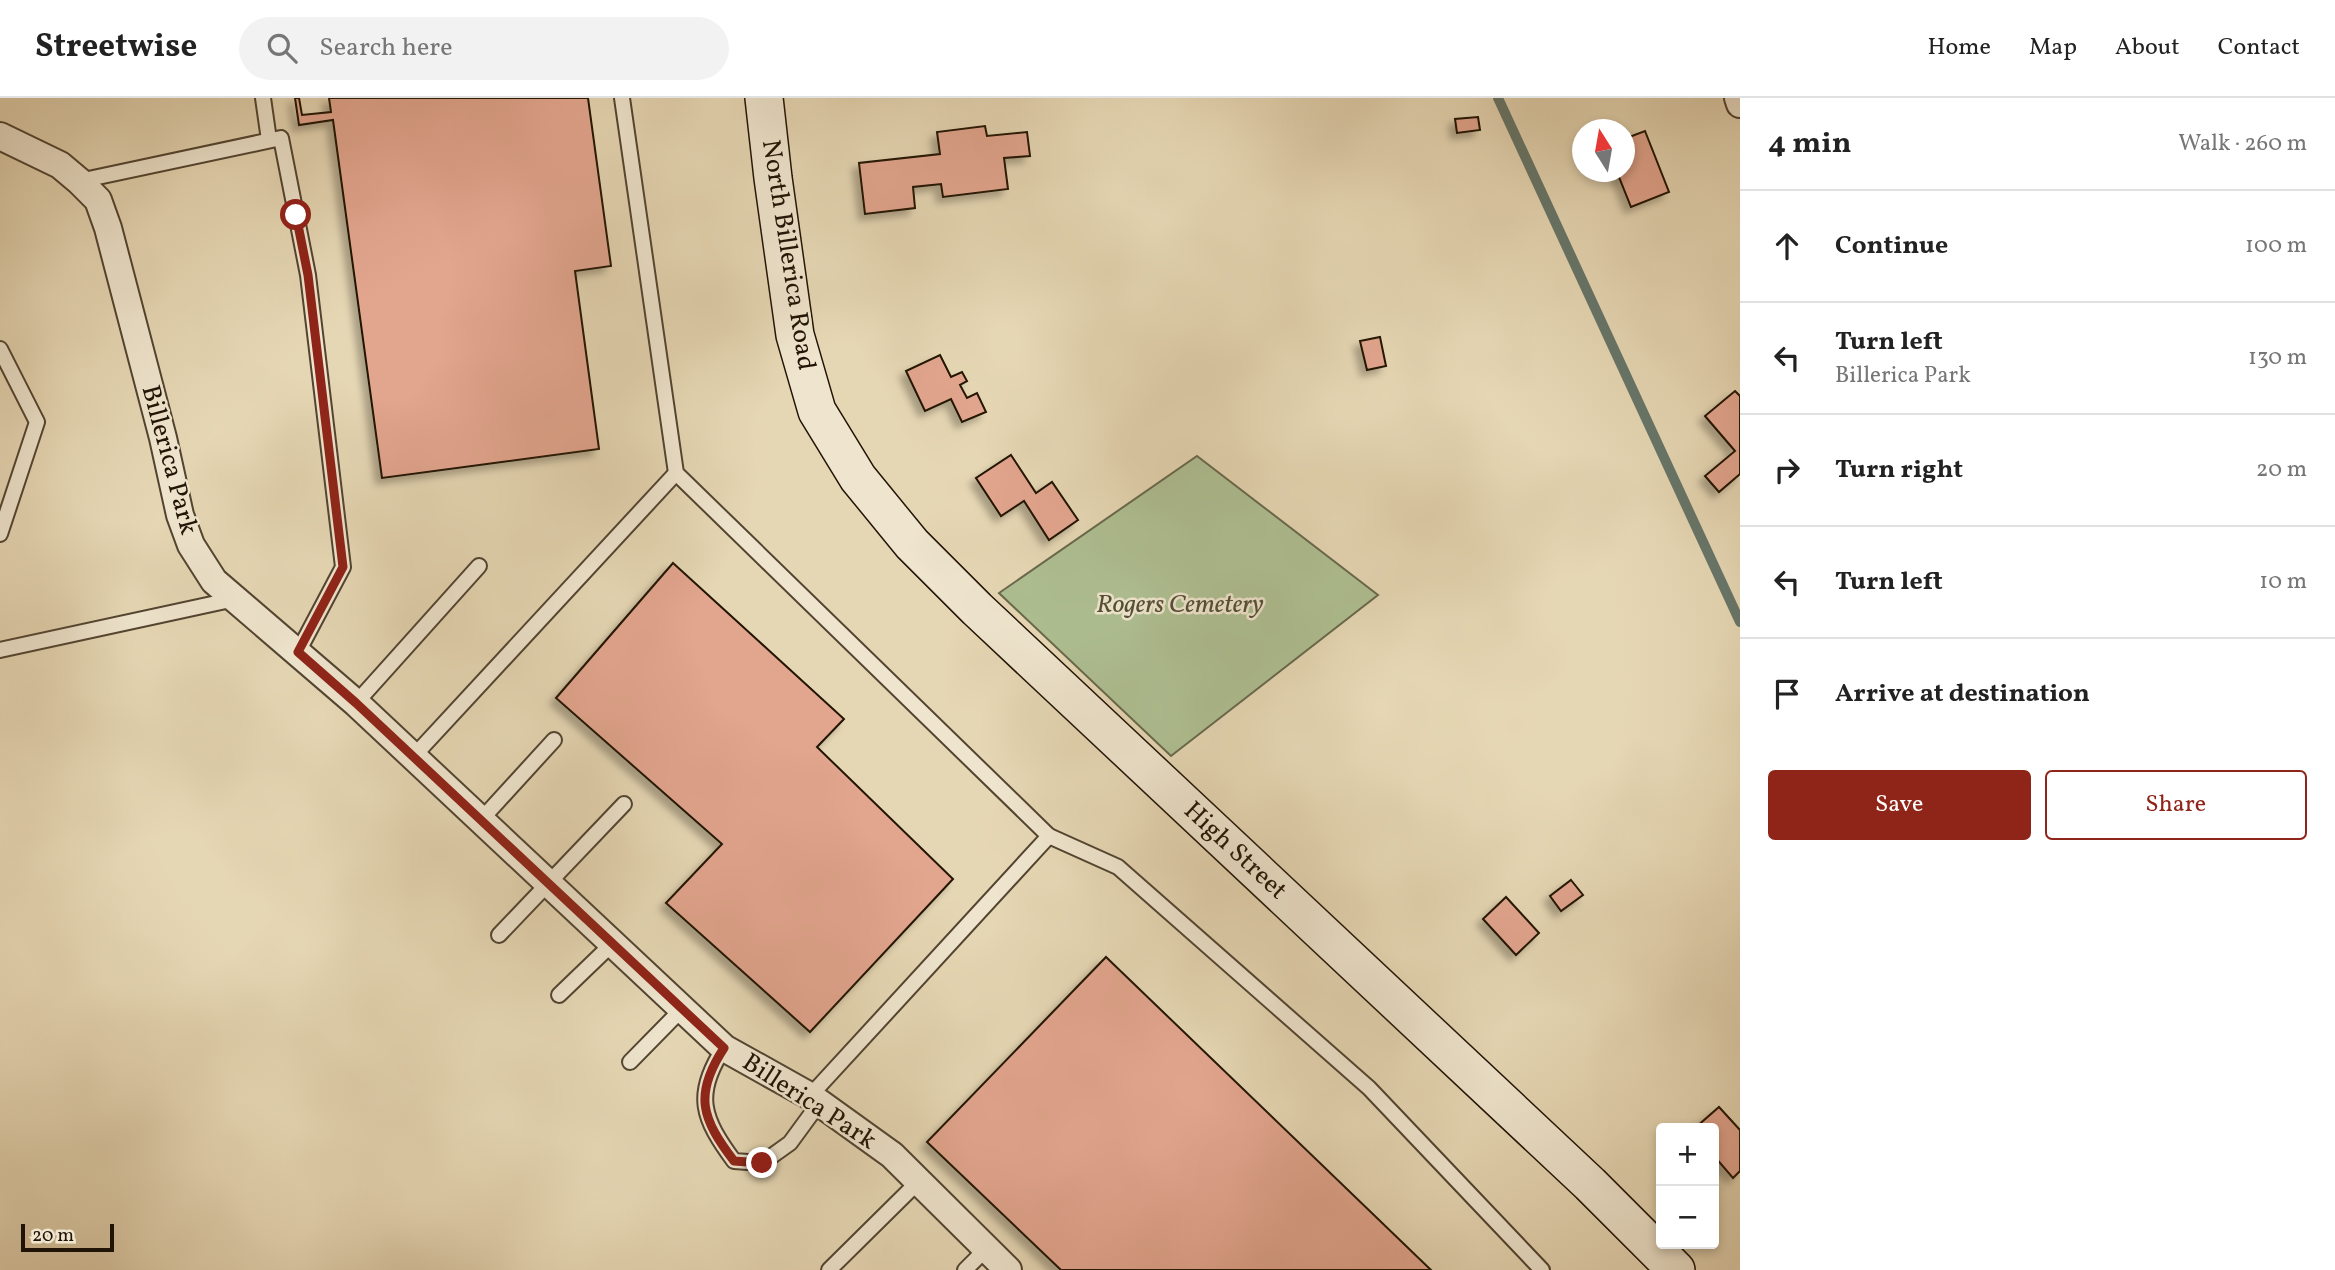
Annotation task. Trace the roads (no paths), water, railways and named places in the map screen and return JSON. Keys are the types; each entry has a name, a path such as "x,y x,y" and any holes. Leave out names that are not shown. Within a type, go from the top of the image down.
{"main road":[{"name":"North Billerica Road","path":"764,98 795,335 817,411"},
{"name":"High Street","path":"817,411 858,478 912,544 1580,1174 1676,1270"}],"street":[{"path":"1738,98 1740,104"},
{"name":"Billerica Park","path":"0,136 60,165 98,200 108,228 163,438 180,514 191,545 214,582 356,703 724,1048 815,1099 892,1155 1008,1270"}],"lane":[{"path":"263,98 270,140"},
{"path":"622,98 677,473 1049,836 1118,867 1369,1087 1542,1270"},
{"path":"79,181 281,138 308,275 343,567 298,652"},
{"path":"0,349 37,422 0,534"},
{"path":"413,757 677,473"},
{"path":"356,703 480,566"},
{"path":"0,650 236,598"},
{"path":"480,821 554,740"},
{"path":"499,934 624,804"},
{"path":"724,1048 712,1066 704,1098 713,1133 734,1161 762,1163 790,1143 815,1099 1049,836"},
{"path":"559,995 612,944"},
{"path":"630,1062 682,1009"},
{"path":"829,1270 918,1181"},
{"path":"965,1270 986,1249"}],"waterway":[{"path":"1498,98 1740,622"}],"park label":[{"name":"Rogers Cemetery","path":"1180,605"}]}
